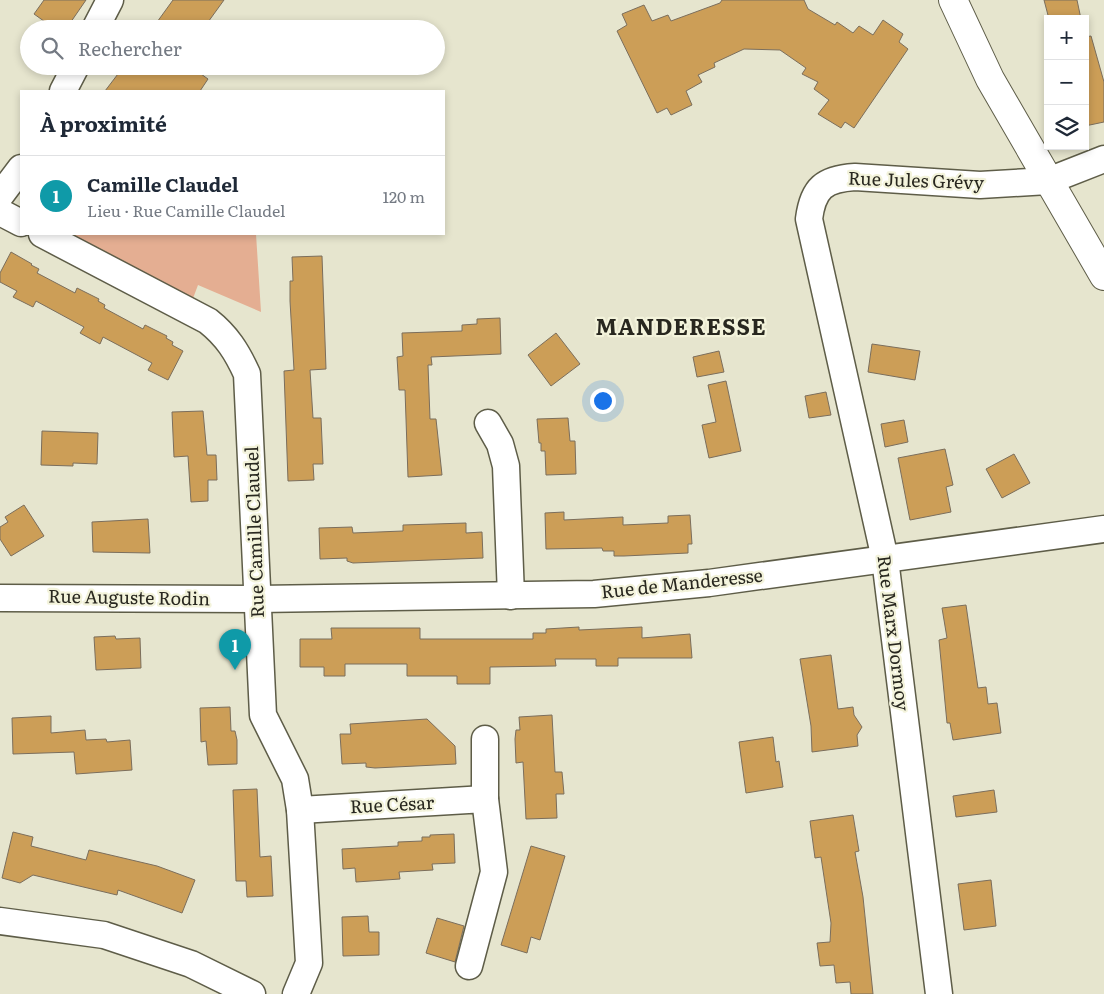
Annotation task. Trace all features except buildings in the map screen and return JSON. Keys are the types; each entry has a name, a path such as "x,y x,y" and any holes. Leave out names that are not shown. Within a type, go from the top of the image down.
{"street":[{"path":"100,20 110,0"},
{"path":"954,0 990,79 1104,276"},
{"path":"64,90 71,75"},
{"name":"Rue Jules Grévy","path":"823,277 809,219 811,200 822,185 840,178 855,177 980,185 1048,181 1104,159"},
{"path":"0,196 20,169"},
{"path":"0,212 20,222"},
{"name":"Rue Camille Claudel","path":"44,235 208,321 224,333 239,355 247,374 250,400 263,715 295,779 300,810 309,963 296,994"},
{"name":"Rue Marx Dormoy","path":"823,277 885,558 939,994"},
{"path":"488,424 500,444 506,466 511,596"},
{"name":"Rue de Manderesse","path":"258,599 594,594 699,584 1104,529"},
{"name":"Rue Auguste Rodin","path":"0,598 258,599"},
{"path":"470,966 494,872 484,800 486,738"},
{"name":"Rue César","path":"300,810 484,800"},
{"path":"0,921 104,935 191,964 252,994"}],"shaded area":[{"path":"72,235 256,235 261,312 198,285 192,301"}],"place":[{"name":"Camille Claudel","path":"235,670"}],"district":[{"name":"MANDERESSE","path":"681,327"}]}
